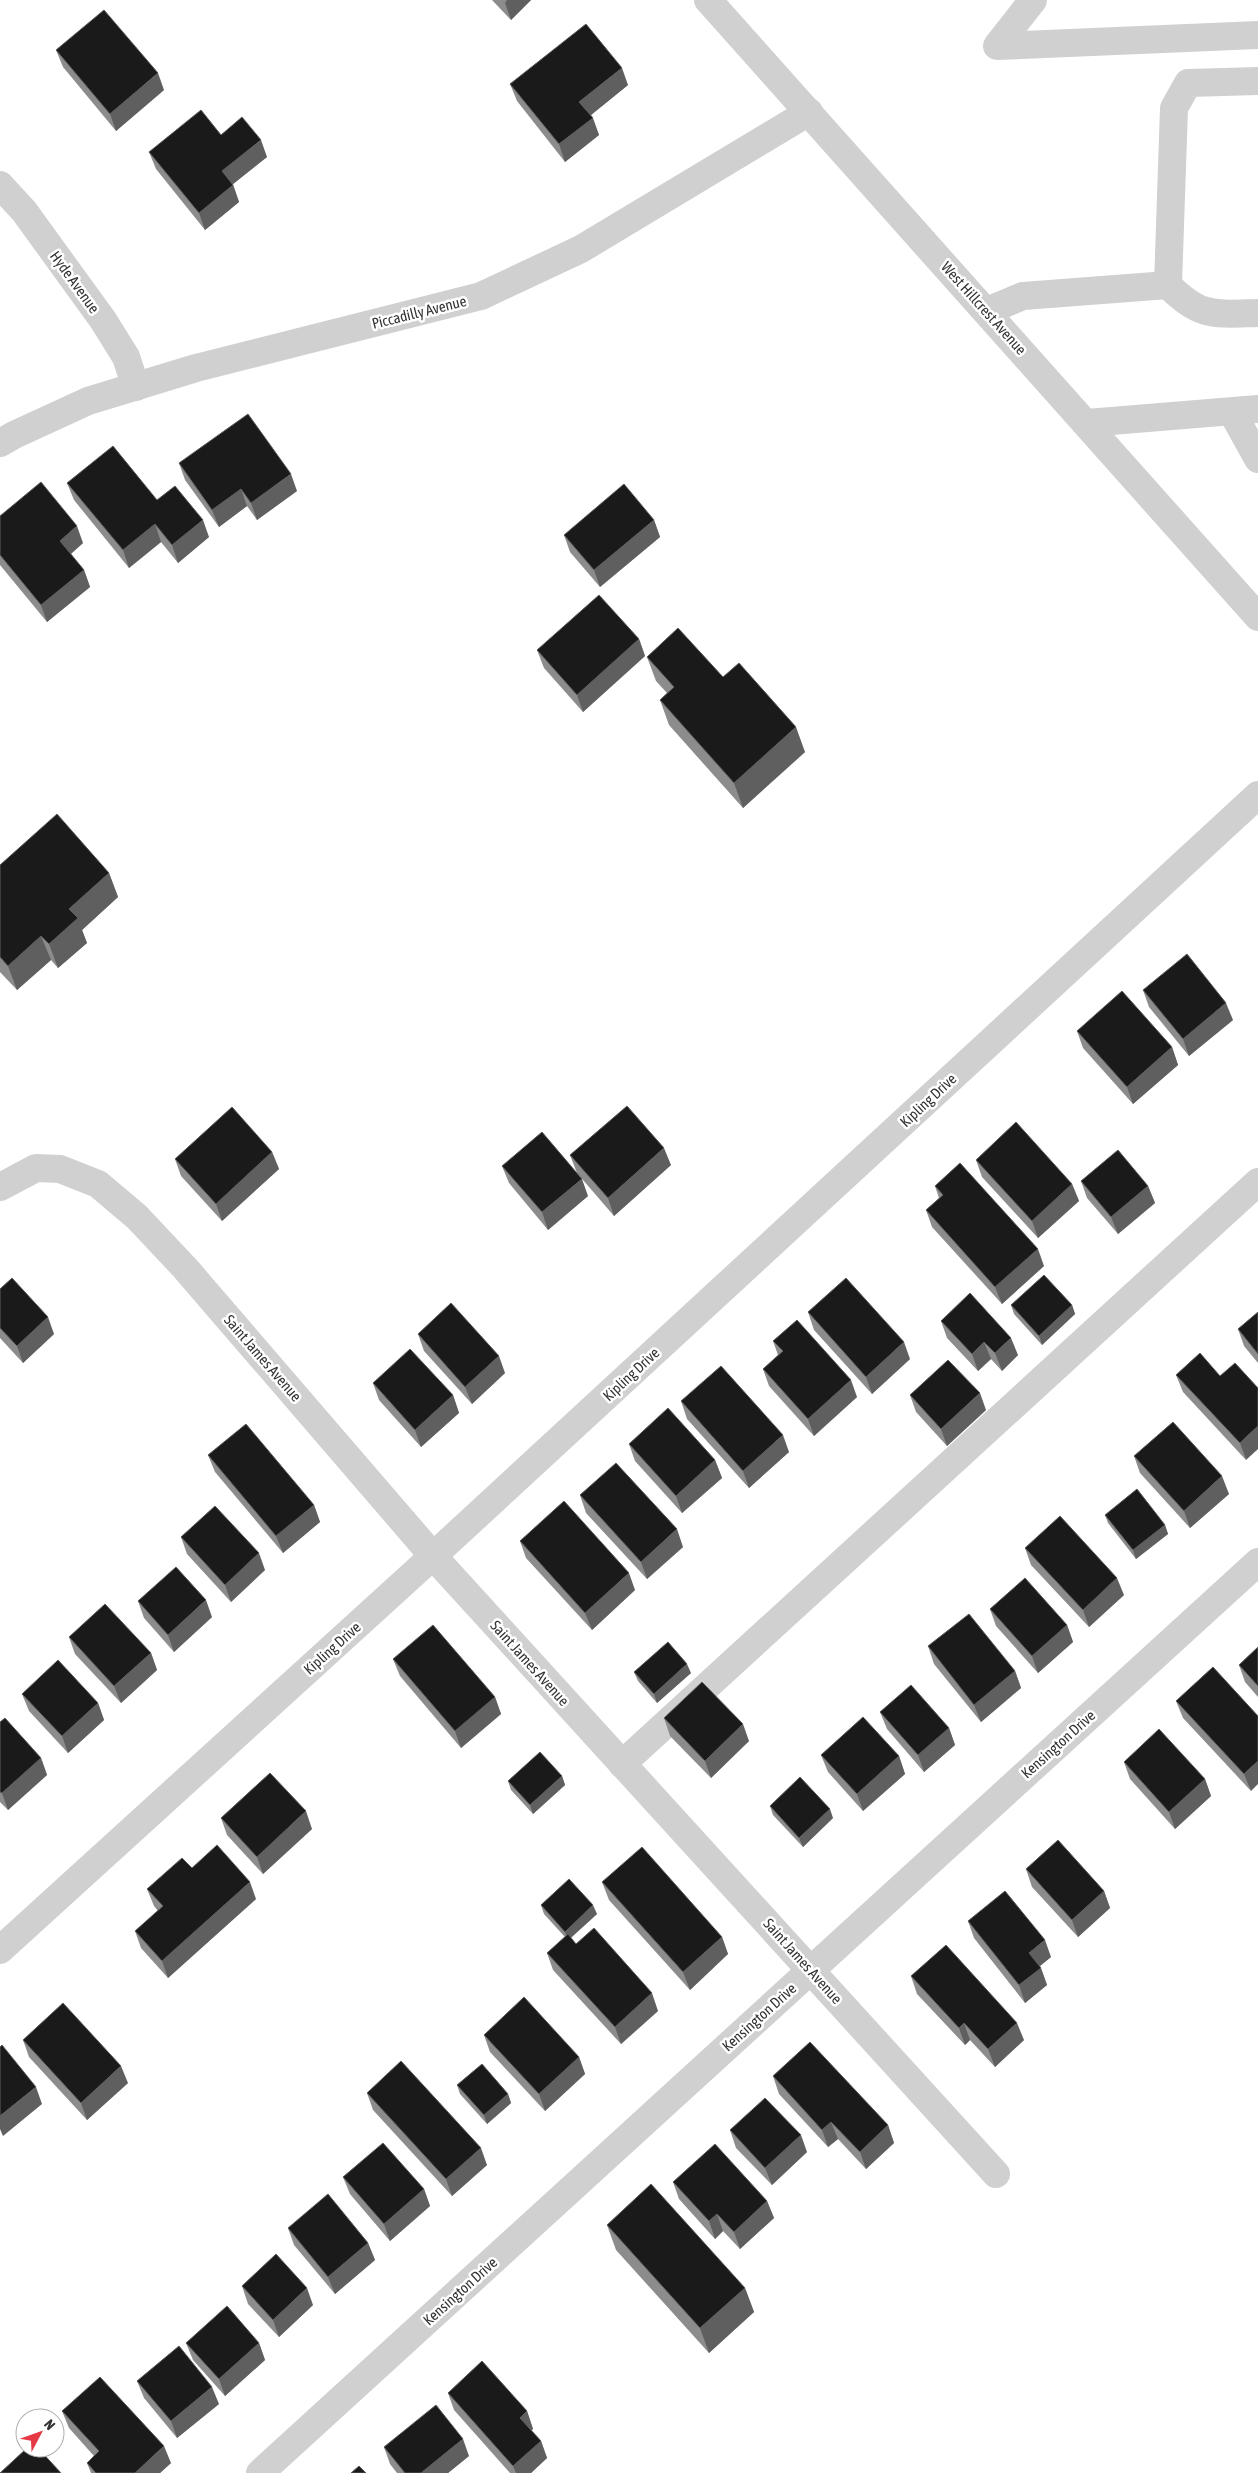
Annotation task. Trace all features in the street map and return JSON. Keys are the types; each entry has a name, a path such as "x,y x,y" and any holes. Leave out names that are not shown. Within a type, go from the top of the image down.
{"street":[{"name":"West Hillcrest Avenue","path":"708,0 1258,617"},
{"path":"1033,0 997,46 1258,35"},
{"path":"1258,81 1188,83 1174,108 1168,285 1183,301 1210,314 1258,314"},
{"name":"Piccadilly Avenue","path":"0,443 88,401 196,368 481,296 581,249 809,112"},
{"name":"Hyde Avenue","path":"0,185 24,211 103,320 126,357 136,387"},
{"path":"987,311 1023,296 1168,285"},
{"path":"1087,423 1245,411 1258,459"},
{"name":"Kipling Drive","path":"0,1950 433,1556 1258,795"},
{"name":"Saint James Avenue","path":"0,1187 36,1168 54,1168 98,1184 137,1217 192,1276 433,1556 996,2174"},
{"path":"622,1764 1258,1182"},
{"name":"Kensington Drive","path":"260,2473 1258,1562"}],"building":[{"path":"104,10 158,73 110,114 56,50"},
{"path":"586,24 622,68 579,102 593,118 559,144 510,84"},
{"path":"201,110 221,135 242,117 261,140 222,171 233,185 199,213 149,152"},
{"path":"248,414 291,474 251,503 241,489 212,510 179,463"},
{"path":"113,446 157,500 175,486 203,520 172,545 155,524 123,550 67,483"},
{"path":"41,482 77,526 60,541 84,570 41,605 0,555 0,516"},
{"path":"624,484 654,520 594,570 564,535"},
{"path":"599,595 639,639 577,695 537,650"},
{"path":"678,628 723,677 739,663 796,727 734,783 660,700 674,687 647,657"},
{"path":"57,814 109,873 69,909 78,918 49,944 41,936 8,966 0,957 0,865"},
{"path":"1187,954 1226,1003 1183,1039 1143,990"},
{"path":"1122,991 1172,1047 1127,1087 1077,1031"},
{"path":"627,1106 664,1148 608,1198 570,1155"},
{"path":"232,1107 272,1152 216,1204 175,1159"},
{"path":"1016,1122 1072,1184 1032,1221 976,1160"},
{"path":"542,1132 582,1179 542,1212 502,1166"},
{"path":"1118,1150 1148,1186 1111,1217 1081,1181"},
{"path":"960,1163 1038,1249 995,1287 926,1210 943,1195 935,1186"},
{"path":"1044,1275 1072,1305 1039,1336 1011,1305"},
{"path":"12,1278 48,1317 17,1346 0,1328 0,1289"},
{"path":"846,1278 904,1342 866,1377 808,1312"},
{"path":"970,1293 1011,1338 995,1353 984,1342 972,1354 941,1321"},
{"path":"451,1303 499,1356 465,1387 418,1334"},
{"path":"1258,1312 1258,1354 1238,1329"},
{"path":"797,1320 851,1380 808,1419 763,1369 783,1351 773,1341"},
{"path":"410,1349 453,1395 415,1430 373,1383"},
{"path":"1200,1353 1220,1376 1235,1363 1258,1388 1258,1426 1240,1443 1176,1375"},
{"path":"948,1360 980,1393 941,1429 910,1395"},
{"path":"721,1366 783,1435 743,1471 681,1401"},
{"path":"668,1408 715,1460 676,1496 629,1444"},
{"path":"1173,1422 1222,1476 1184,1511 1134,1456"},
{"path":"246,1424 314,1505 276,1536 208,1455"},
{"path":"616,1463 677,1529 641,1562 580,1495"},
{"path":"1137,1489 1165,1525 1133,1550 1105,1515"},
{"path":"564,1501 629,1573 585,1613 520,1541"},
{"path":"215,1506 259,1553 225,1585 181,1537"},
{"path":"1060,1516 1117,1578 1083,1610 1025,1548"},
{"path":"176,1567 206,1600 168,1635 138,1601"},
{"path":"1025,1578 1067,1625 1032,1656 990,1609"},
{"path":"105,1604 151,1653 114,1686 69,1637"},
{"path":"969,1614 1015,1671 974,1705 928,1646"},
{"path":"433,1625 495,1697 455,1731 393,1659"},
{"path":"668,1642 687,1664 654,1694 634,1672"},
{"path":"1258,1647 1258,1686 1239,1665"},
{"path":"58,1660 98,1703 62,1736 22,1694"},
{"path":"1213,1667 1258,1716 1258,1761 1244,1774 1176,1701"},
{"path":"702,1682 743,1724 705,1761 664,1718"},
{"path":"911,1685 949,1728 918,1755 880,1712"},
{"path":"863,1717 899,1756 857,1794 821,1755"},
{"path":"5,1718 41,1758 2,1793 0,1792 0,1722"},
{"path":"1159,1729 1205,1779 1169,1812 1124,1762"},
{"path":"540,1752 562,1776 530,1805 508,1781"},
{"path":"270,1773 306,1811 257,1857 221,1818"},
{"path":"800,1777 830,1809 799,1838 770,1806"},
{"path":"1058,1840 1104,1891 1072,1920 1026,1869"},
{"path":"217,1845 250,1882 162,1961 135,1931 163,1906 147,1889 182,1858 192,1868"},
{"path":"642,1847 722,1937 683,1972 602,1882"},
{"path":"569,1879 593,1905 565,1932 541,1905"},
{"path":"1005,1891 1045,1940 1029,1953 1041,1968 1019,1985 968,1921"},
{"path":"594,1928 652,1993 615,2027 547,1953 568,1934 576,1944"},
{"path":"946,1945 1017,2023 988,2049 964,2023 959,2028 911,1976"},
{"path":"524,1997 579,2057 539,2094 484,2035"},
{"path":"63,2003 121,2066 81,2103 23,2040"},
{"path":"810,2042 888,2125 860,2152 831,2122 822,2130 773,2076"},
{"path":"2,2045 36,2087 0,2116 0,2047"},
{"path":"401,2061 481,2148 446,2179 367,2093"},
{"path":"482,2064 508,2094 484,2115 457,2085"},
{"path":"765,2098 801,2135 765,2168 730,2130"},
{"path":"383,2143 424,2189 384,2224 343,2177"},
{"path":"715,2144 767,2201 734,2232 717,2214 709,2221 673,2182"},
{"path":"651,2184 745,2288 700,2328 607,2225"},
{"path":"328,2194 368,2243 328,2277 288,2228"},
{"path":"276,2254 307,2288 273,2320 242,2286"},
{"path":"227,2306 259,2343 219,2379 186,2343"},
{"path":"179,2346 212,2387 171,2421 137,2381"},
{"path":"482,2361 527,2411 520,2418 541,2441 513,2466 448,2393"},
{"path":"100,2377 164,2446 135,2473 96,2473 87,2463 99,2451 65,2414 65,2408"},
{"path":"436,2405 463,2439 421,2473 405,2473 384,2447"},
{"path":"16,2458 47,2458 61,2473 0,2473"},
{"path":"359,2466 366,2473 351,2473"}]}
